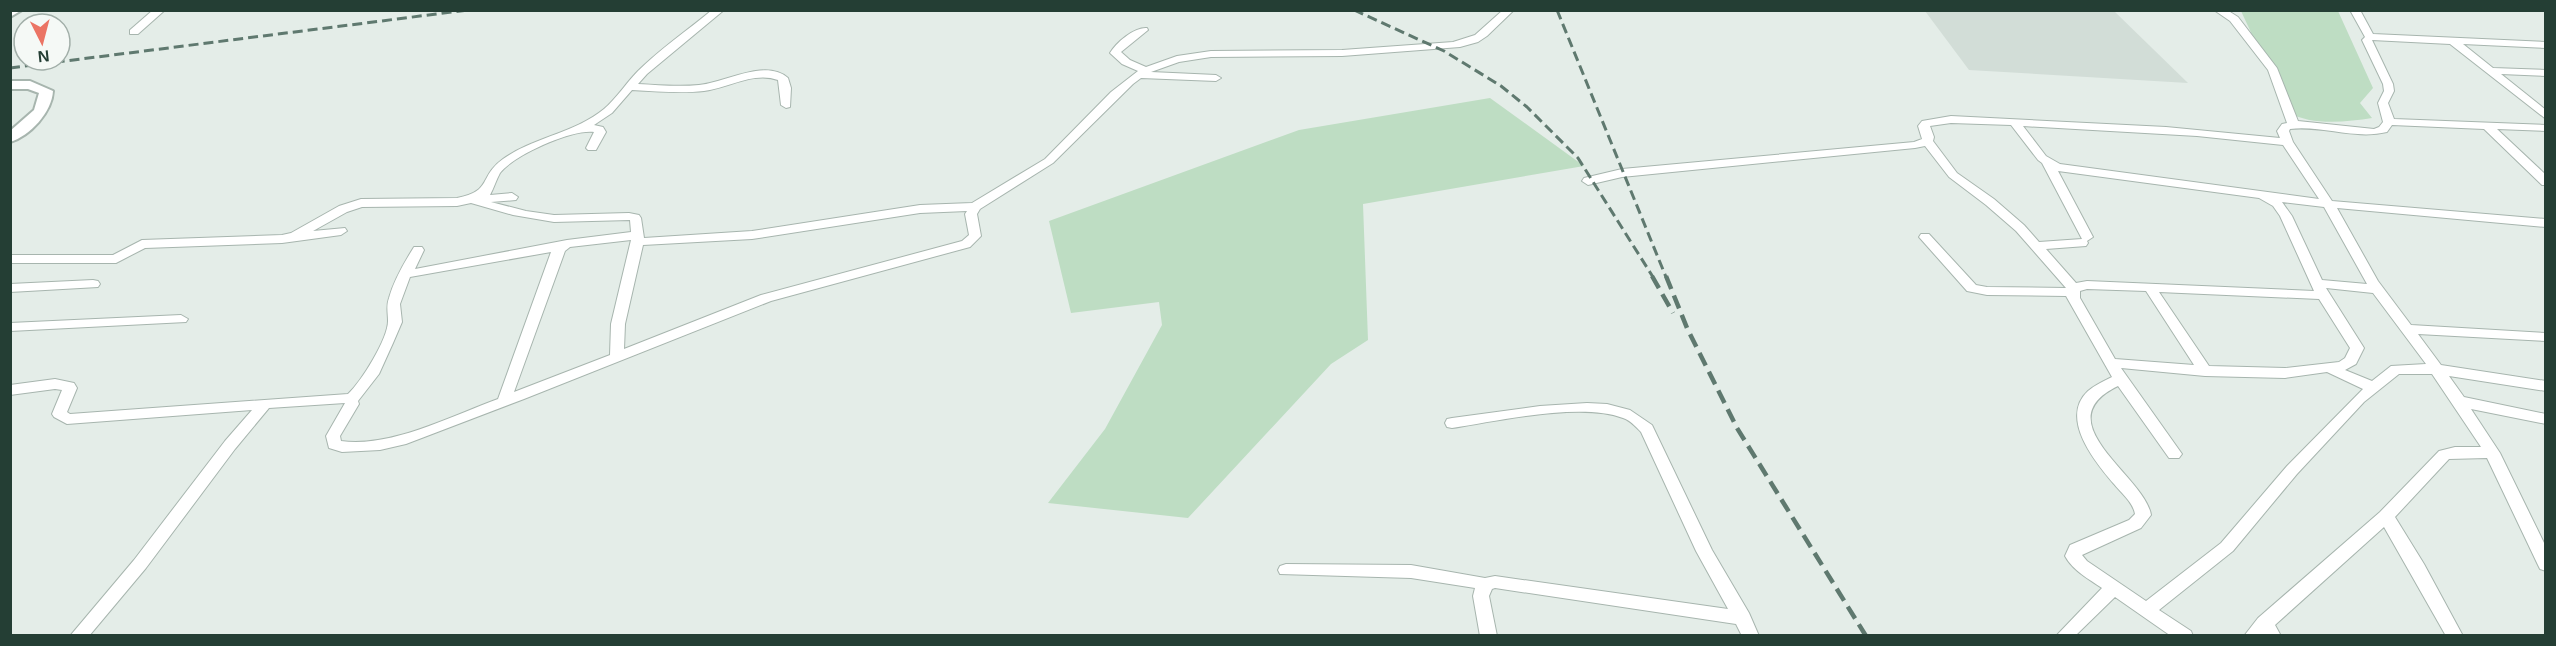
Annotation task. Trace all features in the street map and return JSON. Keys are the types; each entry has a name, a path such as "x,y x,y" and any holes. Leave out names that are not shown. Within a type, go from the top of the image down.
{"street":[{"path":"10,14 16,10"},
{"path":"134,32 160,10"},
{"path":"472,199 486,192 492,175 507,162 558,135 581,128 608,111 643,72 719,10"},
{"path":"406,274 560,247 637,239 752,235 920,209 975,207 1030,175 1051,159 1078,134 1122,86 1141,73 1184,58 1217,54 1350,54 1465,43 1483,35 1509,10"},
{"path":"2219,10 2234,19 2273,70 2292,124"},
{"path":"2355,10 2370,37"},
{"path":"1143,30 1118,48 1115,53 1141,73 1216,78"},
{"path":"2370,37 2367,40 2388,84 2389,91 2383,103 2389,123"},
{"path":"2370,37 2546,45"},
{"path":"2453,41 2546,116"},
{"path":"2493,71 2546,73"},
{"path":"630,87 707,87 756,75 773,74 783,78 786,88 786,105"},
{"path":"10,85 39,87 46,91 46,98 44,106 36,116 10,138"},
{"path":"2174,454 2110,363 2073,298 2073,290 2037,246 2004,213 1953,175 1927,141 1924,126 1932,121 2015,122 2246,137 2287,142"},
{"path":"2015,122 2048,163 2085,240 2037,246"},
{"path":"2389,123 2383,130 2374,132 2292,124 2286,126 2283,131 2287,142 2340,222 2355,255 2377,289 2436,369 2492,453 2546,566"},
{"path":"2389,123 2546,128"},
{"path":"2487,126 2546,182"},
{"path":"581,128 599,129 600,132 592,148"},
{"path":"1588,181 1631,172 1915,145 1927,141"},
{"path":"2048,163 2071,170 2328,204 2546,224"},
{"path":"2110,363 2285,373 2331,369 2351,361 2357,348 2320,289 2286,216 2277,203 2262,195"},
{"path":"289,237 343,209 361,203 457,202 472,199 512,198"},
{"path":"472,199 504,212 542,217 584,219 628,216 635,218 638,222 637,239 617,326 617,357"},
{"path":"418,250 406,274 392,313 395,322 389,337 368,380 351,400 352,404 333,436 332,441 337,446 380,445 401,440 766,298 812,284 961,247 975,236 971,214 975,207"},
{"path":"10,259 116,259 142,244 289,237 340,231"},
{"path":"1925,237 1972,288 1987,291 2073,290 2086,285 2150,288 2377,289"},
{"path":"504,401 560,247"},
{"path":"10,288 93,284"},
{"path":"2150,288 2205,370"},
{"path":"10,327 181,319"},
{"path":"2407,329 2546,337"},
{"path":"2331,369 2374,388"},
{"path":"2148,609 2227,547 2292,470 2358,399 2396,369 2436,369 2546,386"},
{"path":"2120,379 2097,391 2088,400 2084,411 2086,426 2091,440 2106,465 2140,504 2143,514 2135,524 2103,536 2073,553 2081,565 2186,636"},
{"path":"10,390 55,384 69,386 59,414 67,418 339,398 351,400"},
{"path":"2458,401 2546,419"},
{"path":"78,636 140,564 230,445 265,404"},
{"path":"1452,423 1570,409 1622,412 1638,420 1647,429 1704,551 1751,636"},
{"path":"2263,631 2386,516 2444,455 2455,452 2492,453"},
{"path":"2386,516 2418,568 2455,636"},
{"path":"1286,570 1401,569 1455,576 1485,584 1495,582 1743,618"},
{"path":"1485,584 1482,596 1489,636"},
{"path":"2064,636 2114,587"}],"shaded area":[{"path":"1925,11 2114,11 2188,83 1969,70"}],"green space":[{"path":"2241,11 2338,11 2373,88 2360,103 2372,118 2340,122 2318,121 2288,112"},
{"path":"1490,98 1584,166 1363,204 1368,340 1331,364 1188,518 1048,503 1105,429 1162,325 1159,302 1071,313 1049,221 1299,130"}],"railway":[{"path":"10,68 468,10"},
{"path":"1354,10 1444,51 1501,86 1527,107 1578,158 1653,277"},
{"path":"1557,10 1666,277"},
{"path":"1652,276 1673,313"},
{"path":"1666,276 1687,328 1737,428 1866,636"}]}
